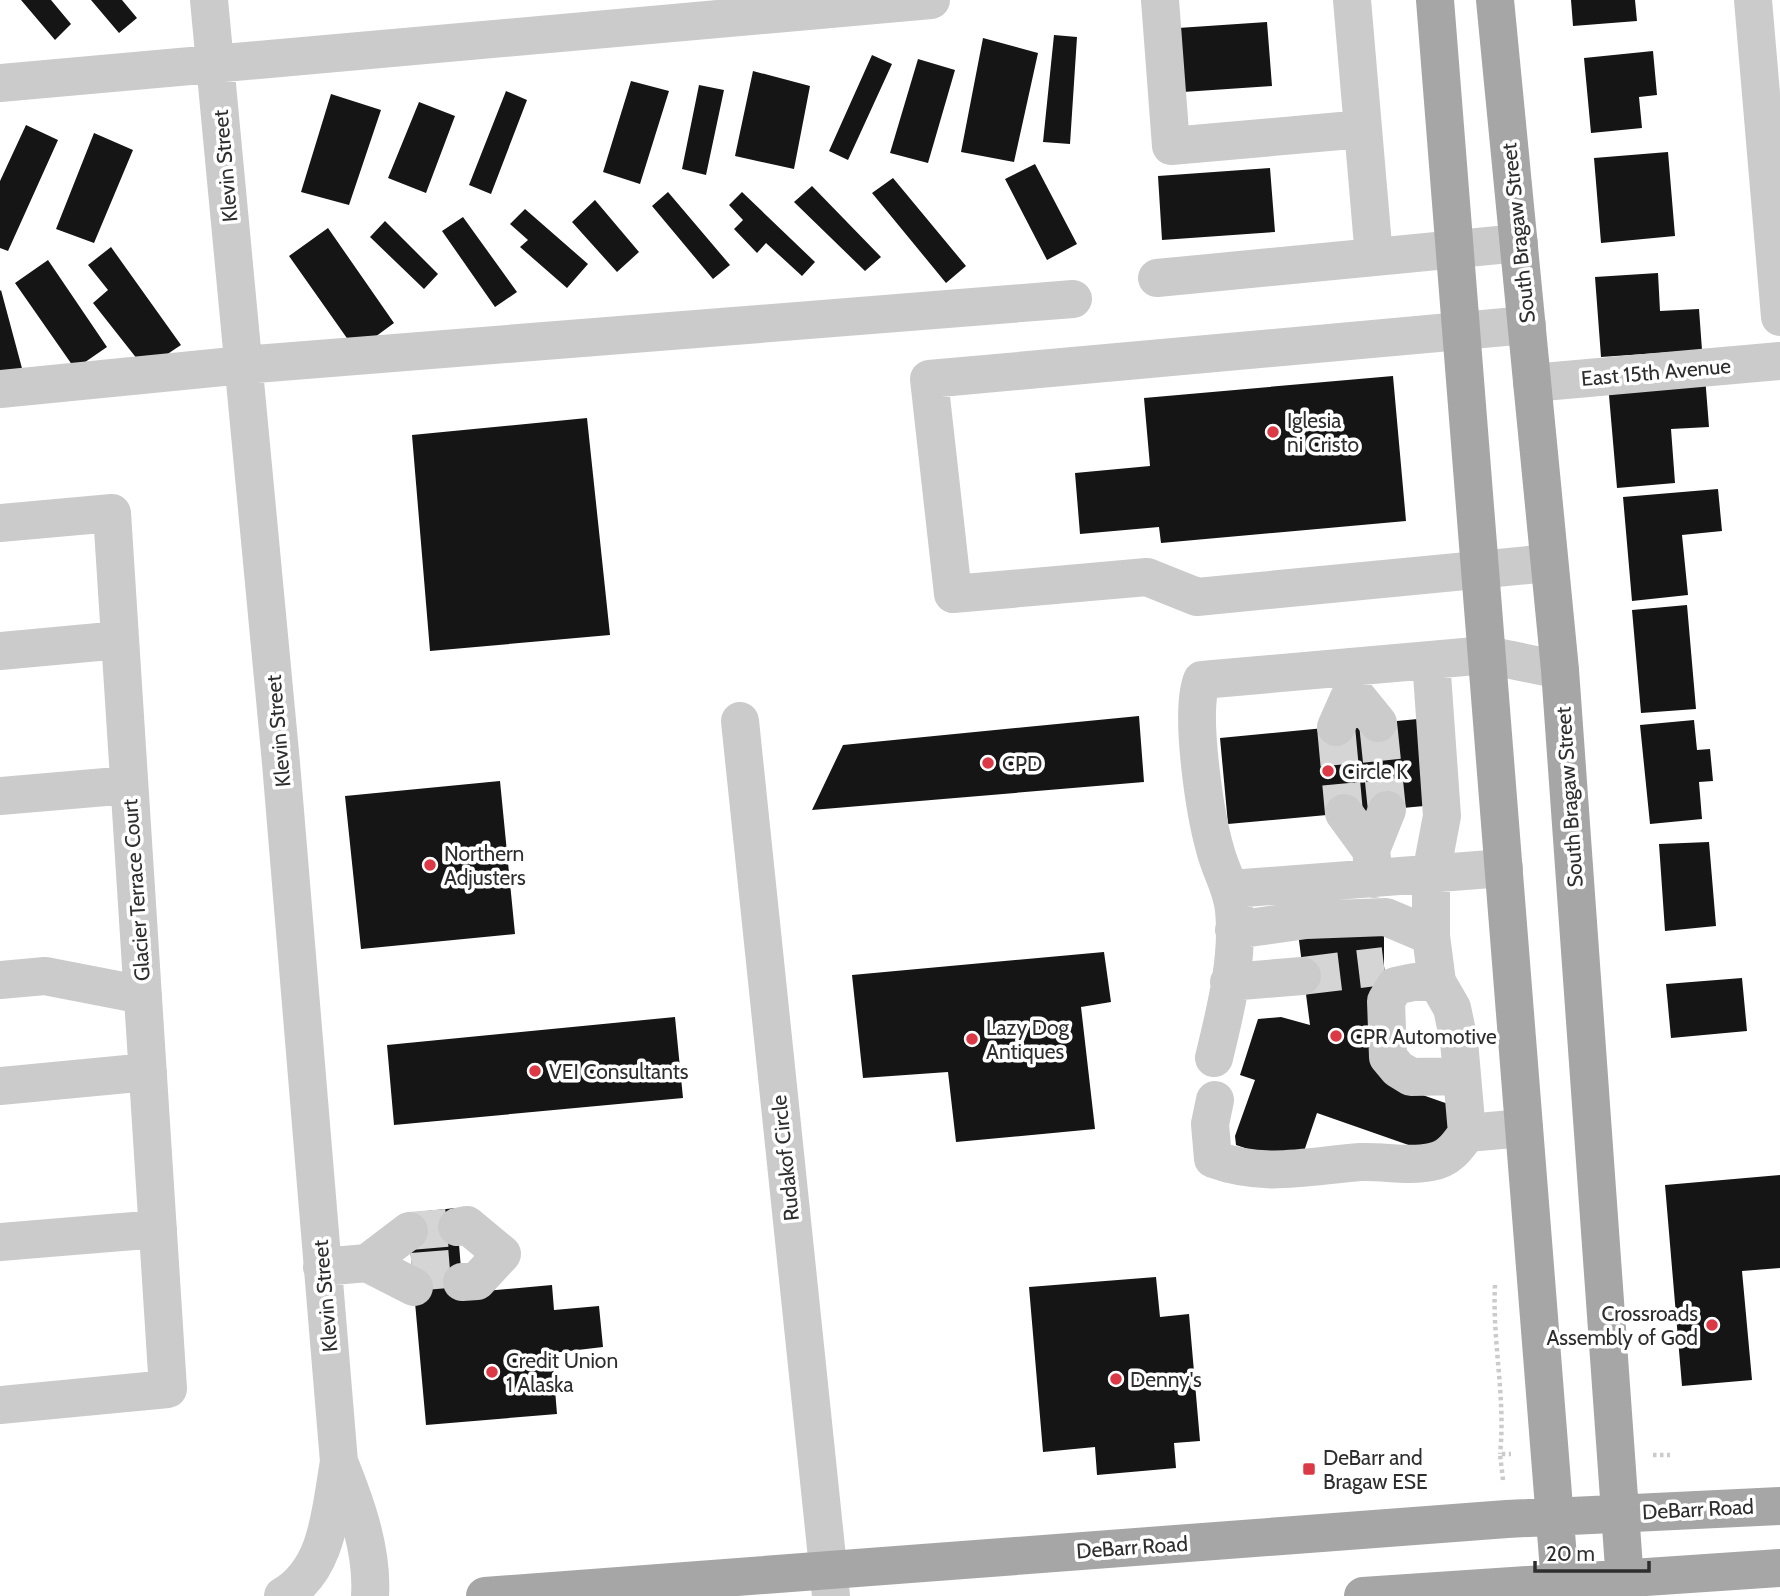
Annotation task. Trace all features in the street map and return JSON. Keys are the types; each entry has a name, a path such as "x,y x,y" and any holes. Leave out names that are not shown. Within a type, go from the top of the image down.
{"main road":[{"path":"1435,0 1560,1590"},
{"name":"South Bragaw Street","path":"1495,0 1560,670 1625,1588"},
{"name":"DeBarr Road","path":"485,1596 830,1583 1554,1516 1780,1506"},
{"path":"1363,1596 1625,1588 1780,1568"}],"street":[{"name":"Klevin Street","path":"209,0 282,777 339,1462 359,1516 371,1580 370,1596"},
{"path":"0,83 931,0"},
{"path":"1160,0 1171,146 1363,129"},
{"path":"1352,0 1374,257"},
{"path":"1753,0 1780,317"},
{"path":"1157,278 1518,243"},
{"path":"0,388 243,365 1073,299"},
{"path":"1527,325 929,379 953,594 1147,577 1197,597 1549,563"},
{"name":"East 15th Avenue","path":"1532,383 1780,361"},
{"name":"Glacier Terrace Court","path":"0,523 112,513 168,1389 0,1405"},
{"path":"0,651 120,640"},
{"path":"1214,1058 1229,982 1234,930 1231,889 1215,852 1207,813 1198,719 1198,690 1202,680 1351,679 1431,660 1487,655 1560,670"},
{"path":"1216,1100 1210,1124 1213,1159 1241,1169 1267,1171 1363,1162 1430,1163 1451,1155 1467,1133 1452,1008 1434,959 1431,873 1442,816 1431,660"},
{"path":"1351,679 1378,723"},
{"path":"1336,727 1351,679"},
{"name":"Rudakof Circle","path":"740,721 830,1583"},
{"name":"Glacier Terrace Court","path":"0,796 129,785"},
{"path":"1373,864 1387,810"},
{"path":"1344,813 1373,864"},
{"path":"1231,889 1373,864 1431,873 1504,868"},
{"path":"1234,930 1306,920 1386,917 1434,959"},
{"path":"1384,966 1434,959"},
{"path":"1434,959 1414,982 1395,986 1386,1001 1388,1057 1398,1069 1411,1077 1462,1076"},
{"path":"0,980 45,976 142,995"},
{"path":"1229,982 1302,976"},
{"path":"0,1086 148,1072"},
{"path":"1467,1133 1524,1128"},
{"path":"467,1225 502,1254 477,1281 460,1256 467,1225"},
{"path":"0,1242 158,1229"},
{"path":"322,1267 411,1259"},
{"name":"Klevin Street","path":"283,1596 298,1587 318,1559 339,1462"}],"building":[{"path":"21,0 51,0 71,24 55,40"},
{"path":"91,0 122,0 137,18 119,33"},
{"path":"1571,0 1635,0 1637,21 1573,26"},
{"path":"1267,22 1272,86 1183,92 1178,28"},
{"path":"1054,35 1077,37 1070,144 1043,142"},
{"path":"983,38 1038,53 1014,162 961,152"},
{"path":"1653,51 1657,95 1639,97 1642,128 1591,133 1584,58"},
{"path":"872,55 892,64 848,160 829,151"},
{"path":"918,59 955,70 928,163 890,153"},
{"path":"753,71 810,86 794,169 735,156"},
{"path":"631,81 669,91 640,184 603,172"},
{"path":"699,85 724,90 706,175 682,169"},
{"path":"506,91 527,100 491,194 469,185"},
{"path":"331,94 381,110 349,205 301,192"},
{"path":"419,102 455,116 426,193 388,178"},
{"path":"26,125 58,140 8,251 0,248 0,181"},
{"path":"94,133 133,150 94,243 56,229"},
{"path":"1668,152 1675,236 1601,243 1594,158"},
{"path":"1035,164 1077,244 1047,260 1005,179"},
{"path":"1270,168 1275,232 1162,240 1158,176"},
{"path":"893,178 966,266 946,283 872,193"},
{"path":"812,186 881,257 865,271 794,202"},
{"path":"668,192 730,265 713,279 652,206"},
{"path":"742,192 815,262 802,276 766,243 757,253 734,229 743,220 729,205"},
{"path":"595,200 639,252 617,272 572,222"},
{"path":"525,209 588,264 567,288 520,247 528,240 510,224"},
{"path":"463,217 517,292 495,307 442,231"},
{"path":"385,221 438,274 424,289 370,237"},
{"path":"328,228 394,323 356,351 289,256"},
{"path":"111,247 181,345 145,369 93,303 108,290 88,265"},
{"path":"48,260 107,347 75,369 15,283"},
{"path":"1658,273 1660,311 1699,309 1702,350 1601,357 1595,277"},
{"path":"0,291 23,372 0,377"},
{"name":"Iglesia ni Cristo","path":"1393,376 1406,521 1161,543 1159,527 1080,534 1075,473 1150,466 1144,398"},
{"path":"1705,376 1709,427 1671,429 1675,483 1617,488 1608,384"},
{"path":"587,418 610,635 430,651 412,435"},
{"path":"1718,489 1722,531 1682,535 1688,595 1632,601 1623,497"},
{"path":"1687,605 1696,709 1641,713 1632,610"},
{"name":"CPD","path":"1139,716 1144,782 812,810 843,745"},
{"name":"Circle K","path":"1428,718 1435,805 1228,824 1220,738"},
{"path":"1694,720 1697,750 1710,749 1713,781 1699,782 1702,819 1650,824 1640,725"},
{"name":"Northern Adjusters","path":"500,781 515,934 361,949 345,796"},
{"path":"1709,842 1716,926 1665,931 1659,844"},
{"path":"1384,927 1384,966 1392,1017 1391,1084 1454,1106 1440,1156 1317,1113 1299,1166 1236,1145 1235,1136 1255,1080 1240,1075 1258,1019 1281,1017 1310,1025 1298,933"},
{"name":"Lazy Dog Antiques","path":"1104,952 1111,1002 1081,1007 1095,1129 956,1142 948,1072 863,1078 852,975"},
{"path":"1742,978 1747,1031 1671,1038 1666,984"},
{"name":"VEI Consultants","path":"675,1017 683,1098 394,1125 387,1045"},
{"name":"Crossroads Assembly of God","path":"1780,1175 1780,1268 1742,1271 1752,1380 1682,1386 1665,1185"},
{"path":"456,1208 463,1293 552,1285 554,1310 599,1306 603,1347 552,1353 557,1414 426,1425 407,1213"},
{"name":"Denny's","path":"1156,1277 1160,1317 1189,1314 1200,1441 1174,1443 1176,1468 1097,1475 1095,1447 1043,1452 1029,1287"}],"tunnel":[{"path":"1378,723 1387,810"},
{"path":"1336,727 1344,813"},
{"path":"1302,976 1384,966"},
{"path":"409,1231 457,1227"},
{"path":"412,1272 461,1268"}],"place":[{"name":"Iglesia ni Cristo","path":"1273,432"},
{"name":"CPD","path":"988,763"},
{"name":"Circle K","path":"1328,771"},
{"name":"Northern Adjusters","path":"430,865"},
{"name":"CPR Automotive","path":"1336,1036"},
{"name":"Lazy Dog Antiques","path":"972,1039"},
{"name":"VEI Consultants","path":"535,1071"},
{"name":"Crossroads Assembly of God","path":"1712,1325"},
{"name":"Credit Union 1 Alaska","path":"492,1372"},
{"name":"Denny's","path":"1116,1379"},
{"name":"DeBarr and Bragaw ESE","path":"1309,1469"}]}
